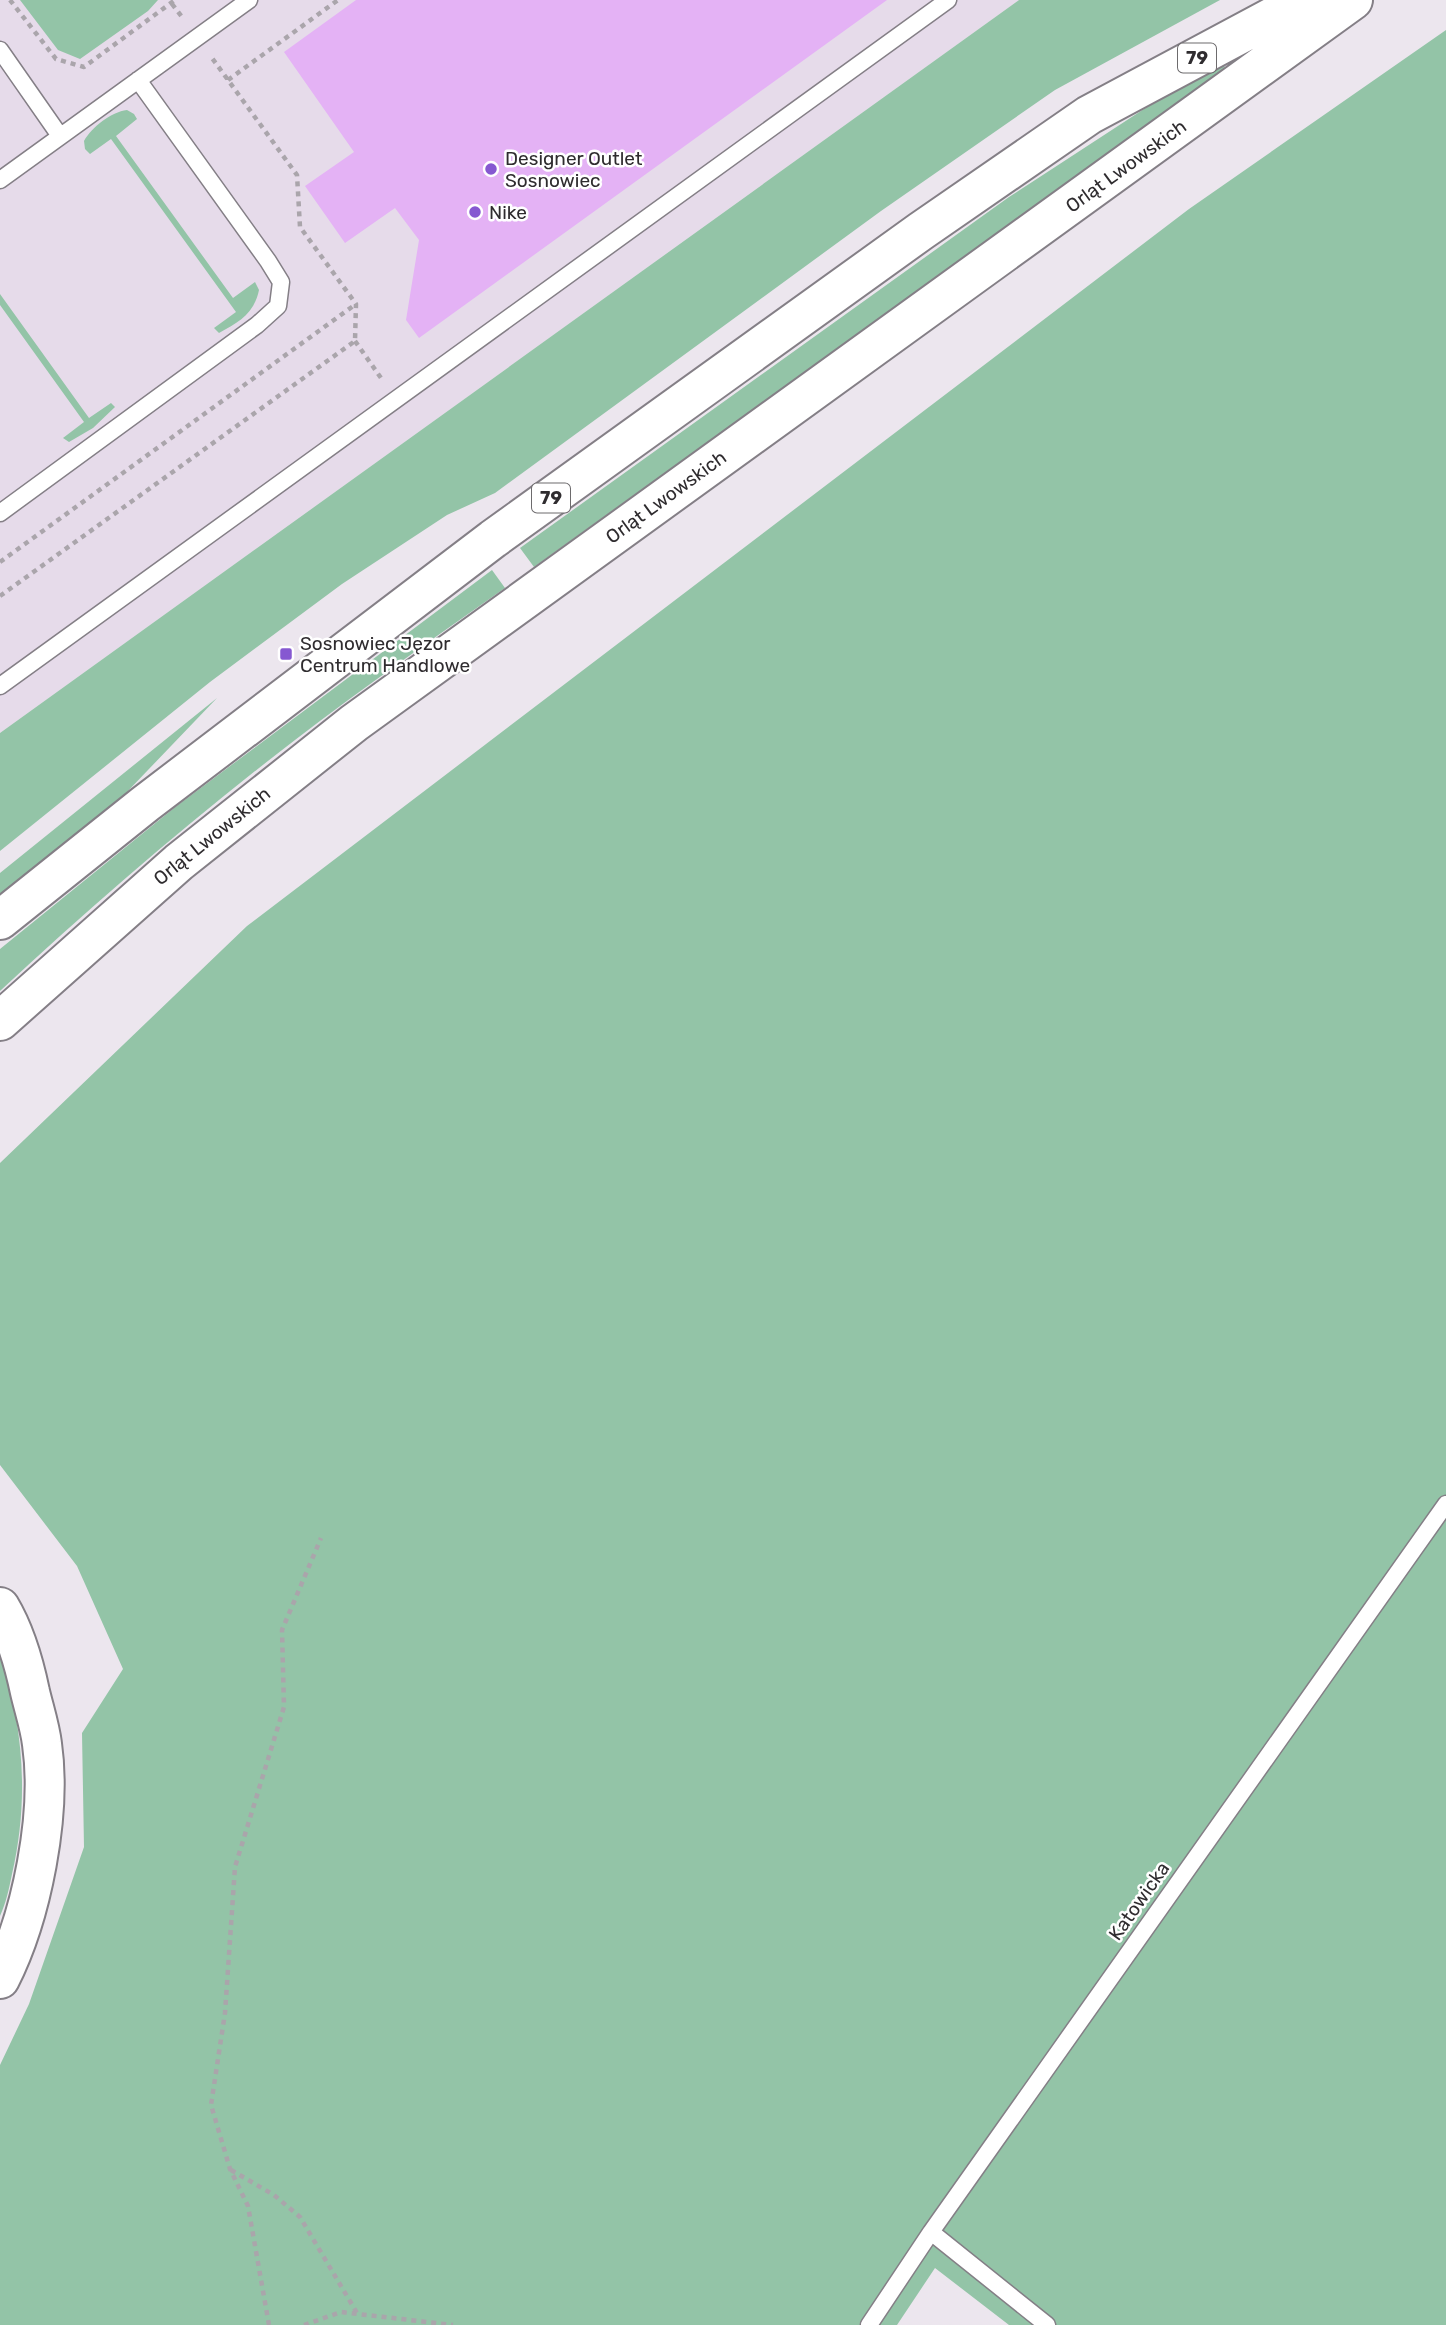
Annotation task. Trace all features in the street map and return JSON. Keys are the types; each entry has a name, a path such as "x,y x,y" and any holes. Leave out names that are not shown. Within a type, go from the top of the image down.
{"main road":[{"name":"79","path":"0,920 198,763 482,547 920,230 1089,115 1304,0"},
{"name":"Orląt Lwowskich","path":"0,1021 179,862 354,723 1353,0"},
{"path":"0,1606 24,1664 42,1745 43,1808 36,1871 22,1924 0,1979"}],"lane":[{"path":"0,180 249,0"},
{"path":"0,686 948,0"},
{"path":"0,50 60,136"},
{"path":"0,513 257,325 278,306 281,282 138,80"},
{"name":"Katowicka","path":"869,2325 931,2232 1446,1504"},
{"path":"931,2232 1047,2325"}],"path":[{"path":"0,596 355,341 356,304 300,228 296,175 174,2 83,67 55,59 10,0"},
{"path":"228,80 338,0"},
{"path":"0,562 356,304"},
{"path":"269,2325 248,2206 230,2169 211,2105 225,2013 235,1867 253,1801 284,1707 282,1630 321,1538"},
{"path":"230,2169 274,2195 300,2217 357,2313"},
{"path":"304,2325 341,2312 453,2325"}],"shaded area":[{"path":"0,0 1019,0 0,733"}],"green space":[{"path":"20,0 158,0 148,11 80,59 58,50"},
{"path":"1019,0 1220,0 1055,90 881,211 495,493 447,515 342,584 210,682 0,851 0,733"},
{"path":"1446,30 1446,2325 1009,2325 935,2268 897,2325 0,2325 0,2065 29,2004 84,1847 82,1733 123,1669 77,1566 0,1465 0,1163 247,926 1189,209"},
{"path":"1225,65 1223,72 534,567 520,548 1009,197 1144,109"},
{"path":"127,110 137,119 116,136 233,298 255,282 259,290 249,311 239,321 219,333 214,328 236,312 111,139 90,154 85,149 84,141 97,126 108,117"},
{"path":"0,294 89,418 111,403 115,407 93,428 69,442 63,438 84,422 0,305"},
{"path":"492,570 505,588 347,701 219,800 144,862 0,991 0,949 174,808"},
{"path":"217,698 125,794 0,896 0,873"},
{"path":"0,1655 19,1736 22,1791 17,1847 0,1916"}],"building":[{"name":"Designer Outlet Sosnowiec","path":"356,0 887,0 419,338 406,320 419,240 395,208 345,243 305,186 354,152 284,52"}],"place":[{"name":"Designer Outlet Sosnowiec","path":"491,169"},
{"name":"Nike","path":"475,212"},
{"name":"Sosnowiec Jęzor Centrum Handlowe","path":"286,654"}]}
